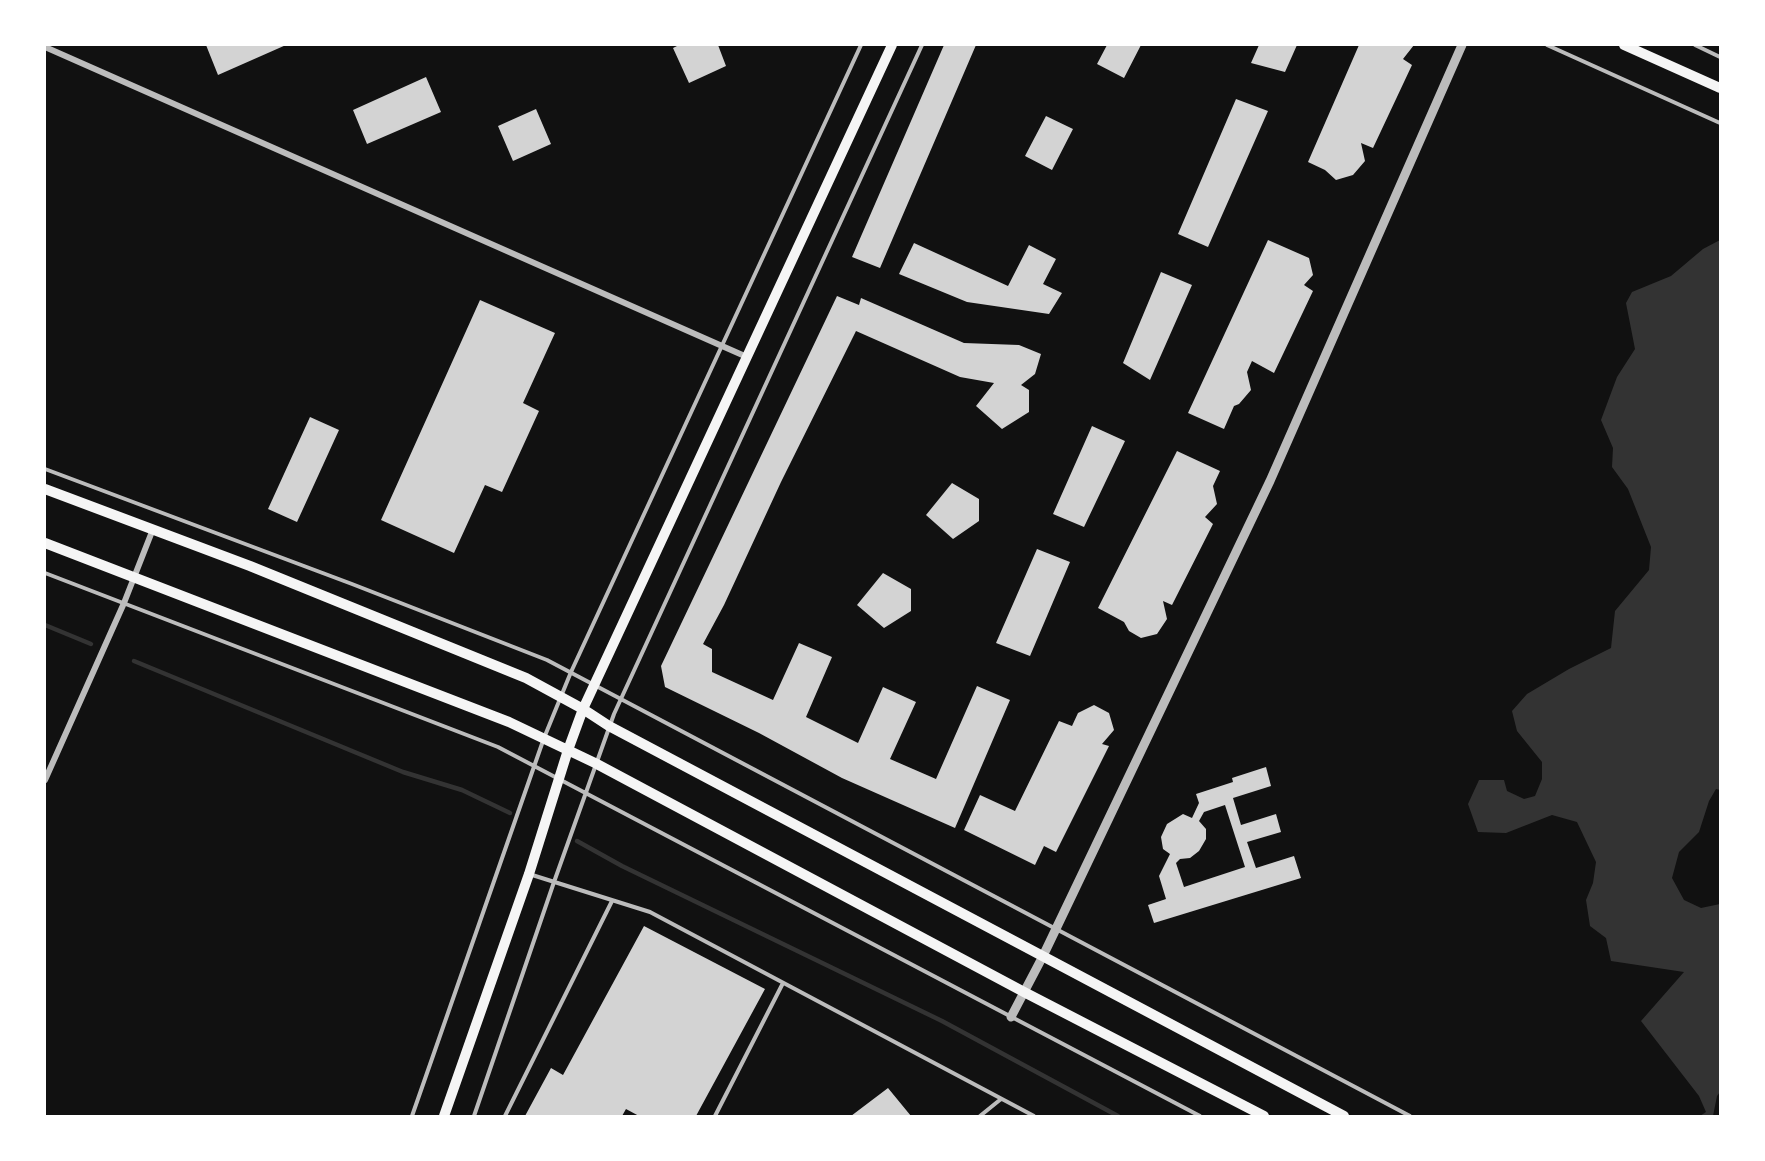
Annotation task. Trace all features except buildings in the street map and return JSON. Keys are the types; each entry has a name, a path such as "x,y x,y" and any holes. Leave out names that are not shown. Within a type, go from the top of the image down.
{"main road":[{"path":"444,1116 529,874 583,709 892,45"},
{"path":"1624,45 1720,88"},
{"path":"45,489 250,566 526,678 609,726 1344,1116"},
{"path":"45,543 509,722 544,738 1264,1116"}],"street":[{"path":"1011,1017 1043,956 1270,481 1462,45"},
{"path":"45,47 747,357"},
{"path":"45,780 124,603 153,530"}],"lane":[{"path":"412,1116 534,766 570,672 861,45"},
{"path":"474,1116 609,726 922,45"},
{"path":"1547,45 1720,123"},
{"path":"1695,45 1720,57"},
{"path":"45,469 547,660 1410,1116"},
{"path":"45,573 498,747 1200,1116"},
{"path":"529,874 650,912 1034,1116"},
{"path":"505,1116 612,901"},
{"path":"715,1116 784,983"},
{"path":"980,1116 1001,1099"}],"shaded area":[{"path":"1720,240 1720,790 1716,789 1709,801 1699,832 1679,852 1672,878 1684,900 1701,908 1720,904 1720,1092 1713,1116 1700,1116 1706,1112 1699,1096 1641,1021 1684,972 1611,961 1606,938 1590,926 1586,900 1593,883 1596,862 1577,822 1552,815 1506,833 1478,832 1468,804 1479,780 1504,780 1507,791 1524,799 1535,796 1542,779 1542,762 1517,731 1512,711 1527,694 1611,648 1615,611 1649,570 1651,547 1628,489 1612,467 1613,448 1601,420 1617,377 1635,349 1626,303 1632,292 1671,276 1703,249"}],"waterway":[{"path":"45,625 91,644"},
{"path":"134,661 403,772 462,790 510,813"},
{"path":"577,841 622,866 942,1021 1118,1116"}]}
